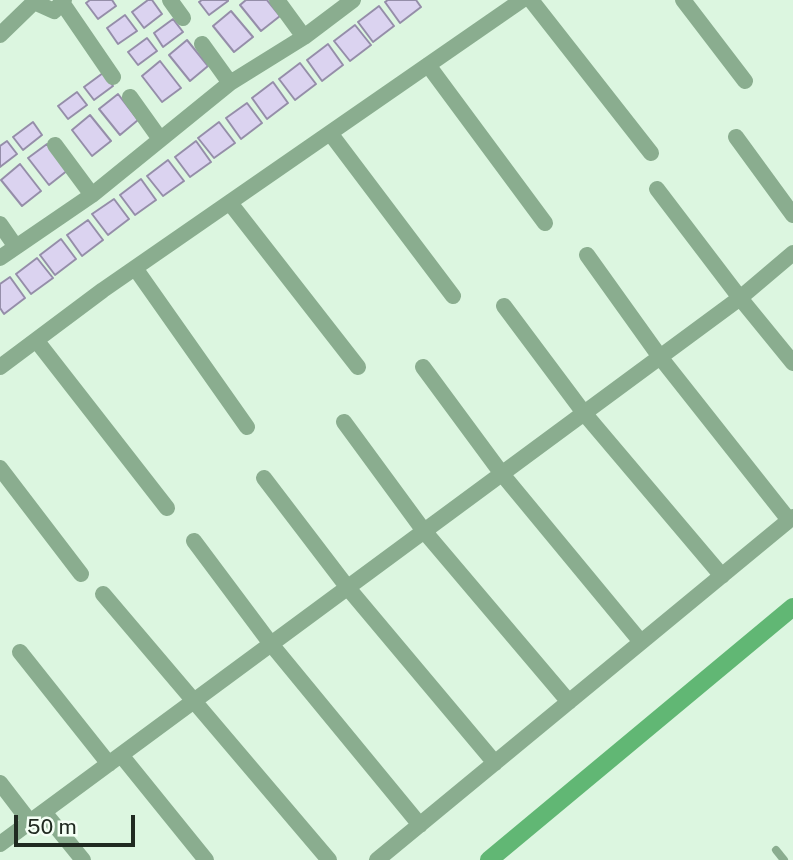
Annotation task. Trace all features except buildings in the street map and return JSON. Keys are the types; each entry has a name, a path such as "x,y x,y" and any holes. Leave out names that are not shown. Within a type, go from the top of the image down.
{"street":[{"path":"170,0 183,18"},
{"path":"278,0 304,37"},
{"path":"0,258 92,195 230,83 304,37 354,0"},
{"path":"0,367 135,268 522,0"},
{"path":"531,0 652,153"},
{"path":"683,0 745,81"},
{"path":"0,36 34,1 54,11 64,2 113,77"},
{"path":"202,44 230,83"},
{"path":"428,65 545,223"},
{"path":"130,97 160,139"},
{"path":"330,133 453,296"},
{"path":"736,136 793,215"},
{"path":"55,145 92,195"},
{"path":"657,189 740,299 793,363"},
{"path":"230,203 358,367"},
{"path":"0,224 16,247"},
{"path":"0,844 740,299 793,253"},
{"path":"377,860 791,518 660,357 587,256"},
{"path":"135,268 247,426"},
{"path":"504,306 584,413 722,576"},
{"path":"36,340 167,508"},
{"path":"422,367 502,474 641,642"},
{"path":"344,422 425,531 569,702"},
{"path":"0,468 81,574"},
{"path":"264,478 348,587 495,763"},
{"path":"194,541 271,644 420,825"},
{"path":"103,594 329,860"},
{"path":"20,652 206,860"},
{"path":"0,783 83,860"}],"lane":[{"path":"776,850 784,860"}],"waterway":[{"path":"489,860 793,607"}]}
